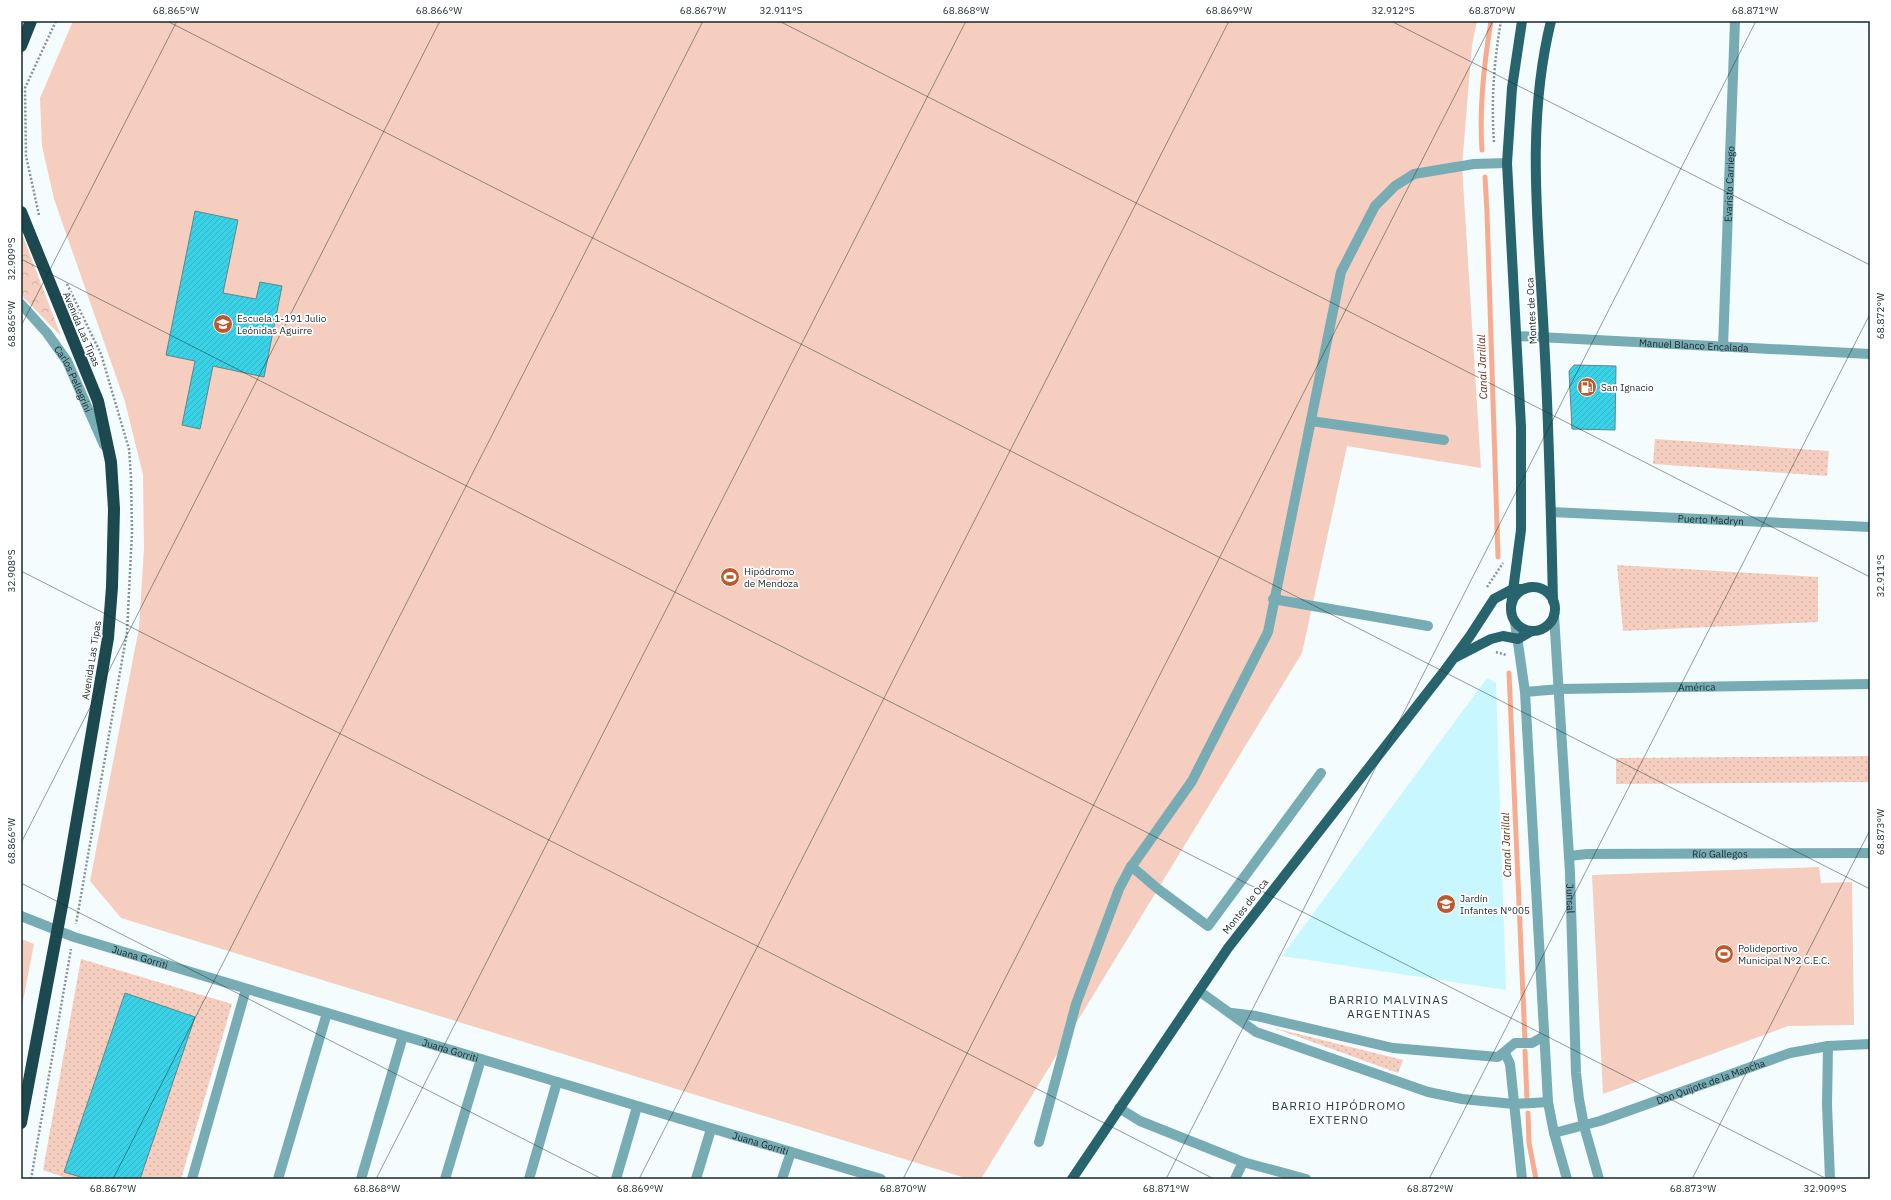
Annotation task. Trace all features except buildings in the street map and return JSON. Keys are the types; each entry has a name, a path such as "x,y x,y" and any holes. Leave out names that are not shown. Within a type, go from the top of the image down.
{"highway":[{"path":"21,46 31,21"},
{"name":"Avenida Las Tipas","path":"21,212 98,401 111,462 114,509 113,557 108,638 21,1123"}],"main road":[{"name":"Montes de Oca","path":"1511,606 1512,588 1521,530 1521,427 1507,163 1512,88 1522,21"},
{"name":"Montes de Oca","path":"1551,21 1539,79 1535,127 1535,184 1544,337 1553,601"},
{"name":"Montes de Oca","path":"1072,1179 1228,948 1453,659 1494,599 1512,588"},
{"path":"1512,588 1540,588 1546,592 1553,601 1554,615 1550,624 1544,629 1530,632 1523,629 1515,622 1511,613 1513,599 1525,589"},
{"name":"Montes de Oca","path":"1453,659 1491,639 1503,636 1518,638 1530,632"}],"street":[{"name":"Evaristo Carriego","path":"1723,347 1735,21"},
{"path":"1039,1142 1076,1004 1119,889 1131,866 1192,781 1268,632 1273,599 1312,420 1341,272 1375,206 1394,186 1414,174 1474,164 1507,163"},
{"name":"Carlos Pellegrini","path":"21,304 47,333 66,361 111,462"},
{"name":"Manuel Blanco Encalada","path":"1517,336 1870,354"},
{"path":"1312,420 1444,440"},
{"name":"Puerto Madryn","path":"1551,512 1870,527"},
{"path":"1273,599 1428,626"},
{"name":"Juncal","path":"1554,615 1560,689 1569,856 1576,1073 1584,1126 1599,1179"},
{"path":"1515,622 1525,692 1548,1102 1554,1133 1567,1179"},
{"name":"América","path":"1525,692 1560,689 1870,684"},
{"path":"1131,866 1158,889 1208,926 1321,773"},
{"name":"Río Gallegos","path":"1569,856 1587,854 1870,852"},
{"name":"Juana Gorriti","path":"21,916 74,937 790,1152 866,1177 881,1179"},
{"path":"192,1179 246,989"},
{"path":"1199,991 1256,1032 1428,1092 1462,1099 1514,1104 1548,1102"},
{"path":"278,1179 327,1013"},
{"path":"1230,1013 1256,1016 1393,1048 1498,1058 1515,1043 1532,1043 1544,1036"},
{"path":"361,1179 403,1036"},
{"name":"Don Quijote de la Mancha","path":"1554,1133 1584,1126 1790,1053 1828,1046 1870,1044"},
{"path":"1828,1046 1827,1112 1830,1179"},
{"path":"1505,1053 1510,1064 1522,1179"},
{"path":"445,1179 481,1059"},
{"path":"529,1179 558,1082"},
{"path":"616,1179 637,1107"},
{"path":"1119,1108 1140,1121 1243,1162 1306,1179"},
{"path":"696,1179 711,1129"},
{"path":"782,1179 790,1152"},
{"path":"1235,1179 1243,1162"}],"path":[{"path":"39,216 26,156 25,88 56,21"},
{"path":"31,1179 126,632 131,540 132,477 129,448 100,354 65,280"}],"shaded area":[{"path":"1487,678 1496,683 1506,990 1282,956"}],"green space":[{"name":"Hipódromo de Mendoza","path":"73,21 1477,21 1472,45 1462,166 1481,468 1347,446 1302,653 981,1179 969,1179 121,918 90,881 139,628 144,548 143,475 125,402 54,199 42,146 40,98"},
{"path":"21,231 61,336 21,295"},
{"path":"1655,439 1829,451 1827,476 1653,464"},
{"path":"1617,565 1818,577 1818,622 1623,631"},
{"path":"1870,756 1870,782 1616,784 1616,758"},
{"name":"Polideportivo Municipal N°2 C.E.C.","path":"1819,867 1821,883 1852,882 1854,1025 1788,1026 1603,1094 1592,875"},
{"path":"21,939 34,944 21,1011"},
{"path":"81,959 232,1004 181,1179 69,1179 43,1170"},
{"path":"1274,1028 1403,1060 1398,1073"}],"waterway":[{"name":"Canal Jarillal","path":"1482,150 1481,118 1483,85 1491,21"},
{"name":"Canal Jarillal","path":"1485,177 1498,557"},
{"name":"Canal Jarillal","path":"1509,673 1525,1041"},
{"path":"1525,1051 1527,1100"},
{"name":"Canal Jarillal","path":"1528,1113 1529,1143 1536,1179"}],"place":[{"name":"Escuela 1-191 Julio Leónidas Aguirre","path":"223,324"},
{"name":"San Ignacio","path":"1587,387"},
{"name":"Hipódromo de Mendoza","path":"730,577"},
{"name":"Jardín Infantes N°005","path":"1446,904"},
{"name":"Polideportivo Municipal N°2 C.E.C.","path":"1724,954"}],"district":[{"name":"BARRIO MALVINAS ARGENTINAS","path":"1389,1007"},
{"name":"BARRIO HIPÓDROMO EXTERNO","path":"1339,1113"}]}
